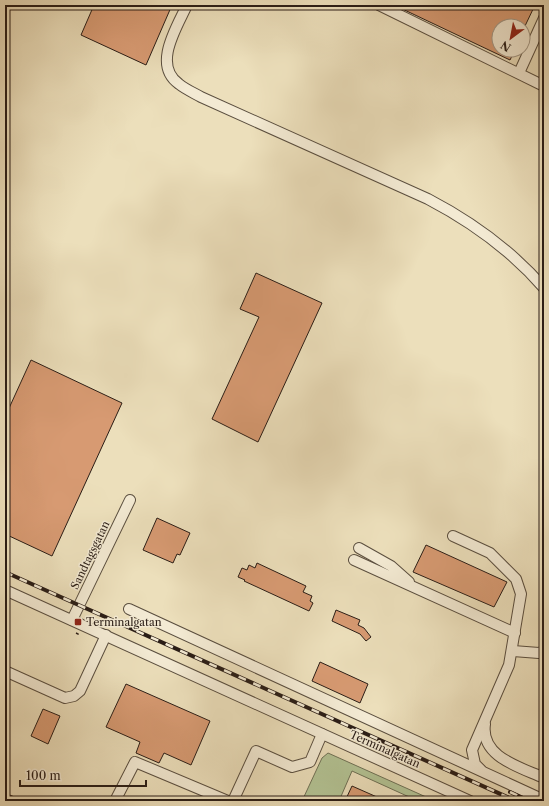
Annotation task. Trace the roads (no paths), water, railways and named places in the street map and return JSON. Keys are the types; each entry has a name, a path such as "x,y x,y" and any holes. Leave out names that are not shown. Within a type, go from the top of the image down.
{"street":[{"path":"187,5 172,38 166,56 168,70 178,84 208,100 428,199 459,216 504,248 544,288"},
{"path":"379,5 544,86"},
{"path":"519,73 544,18"},
{"name":"Sandtagsgatan","path":"72,620 130,500"},
{"path":"453,536 490,553 516,579 521,594 513,651 509,665 472,750 475,764 482,771"},
{"path":"359,548 391,566 411,584 445,603"},
{"path":"354,560 445,603 515,633"},
{"name":"Terminalgatan","path":"5,590 470,801"},
{"path":"129,609 544,800"},
{"path":"5,671 66,698 74,696 80,691 106,635"},
{"path":"513,651 539,654 544,651"},
{"path":"485,719 484,729 486,740 492,751 502,759 544,778"},
{"path":"233,801 256,751 292,767 310,762 322,734"},
{"path":"115,801 135,762 228,801"}],"railway":[{"path":"5,572 516,801"},
{"path":"510,792 529,801"}],"place":[{"name":"Terminalgatan","path":"78,622"}]}
